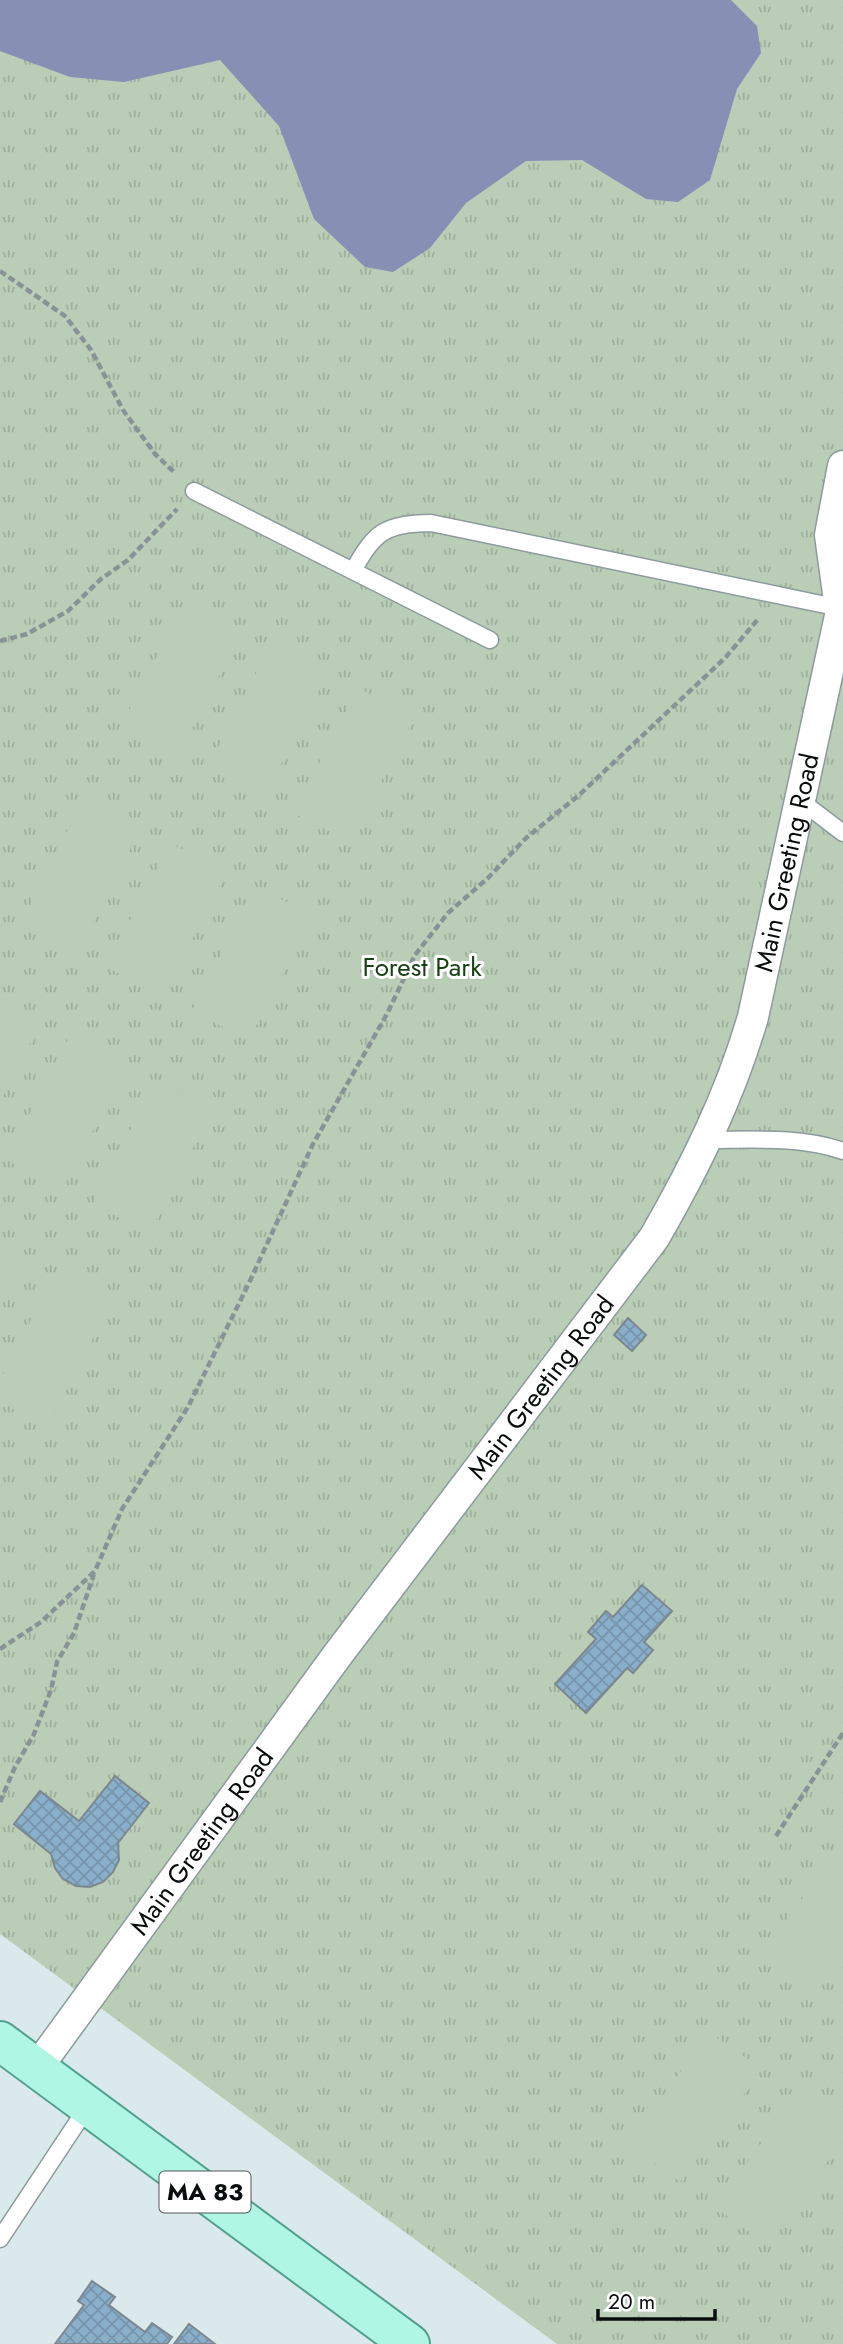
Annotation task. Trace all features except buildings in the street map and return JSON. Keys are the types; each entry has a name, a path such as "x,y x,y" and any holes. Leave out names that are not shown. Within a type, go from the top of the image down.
{"main road":[{"name":"MA 83","path":"0,2040 410,2344"}],"street":[{"name":"Main Greeting Road","path":"37,2068 337,1657 654,1238 708,1140 740,1063 753,1017 842,605 830,535 843,466"}],"lane":[{"path":"194,491 490,640"},
{"path":"353,571 373,539 383,532 411,523 431,523 776,594 842,605"},
{"path":"801,801 843,833"},
{"path":"708,1140 788,1140 825,1145 843,1151"},
{"path":"0,2239 89,2106"}],"path":[{"path":"0,271 65,316 91,350 123,410 155,454 194,491 128,560 101,579 68,611 27,634 0,641"},
{"path":"0,1802 15,1767 34,1734 51,1689 57,1662 74,1633 95,1571 122,1510 188,1406 313,1144 387,1014 415,955 448,913 488,878 526,838 578,796 725,658 750,631 776,594"},
{"path":"0,1649 41,1622 95,1571"},
{"path":"776,1836 843,1733"}],"green space":[{"name":"Forest Park","path":"0,0 843,0 843,2344 557,2344 0,1934"},
{"path":"186,600 243,629 179,754 122,724"},
{"path":"271,644 328,673 264,798 207,769"},
{"path":"358,688 414,717 350,842 293,813"},
{"path":"84,798 141,827 78,952 21,923"},
{"path":"170,843 227,871 163,996 106,967"},
{"path":"255,886 312,915 249,1040 192,1011"},
{"path":"0,999 42,1020 0,1102"},
{"path":"70,1035 127,1064 63,1189 6,1160"},
{"path":"156,1079 213,1108 149,1233 93,1204"},
{"path":"0,1244 26,1257 0,1308"},
{"path":"55,1273 112,1301 48,1426 0,1402 0,1380"},
{"path":"843,1844 843,1950 810,1994 760,1956"},
{"path":"709,2032 762,2069 680,2182 628,2144"},
{"path":"798,2092 843,2126 843,2140 767,2245 715,2207"}],"water":[{"path":"0,0 731,0 757,26 761,53 737,89 710,180 678,202 646,199 582,160 526,161 466,203 430,248 393,272 365,267 314,219 279,126 220,60 124,82 70,77 0,51"}]}
